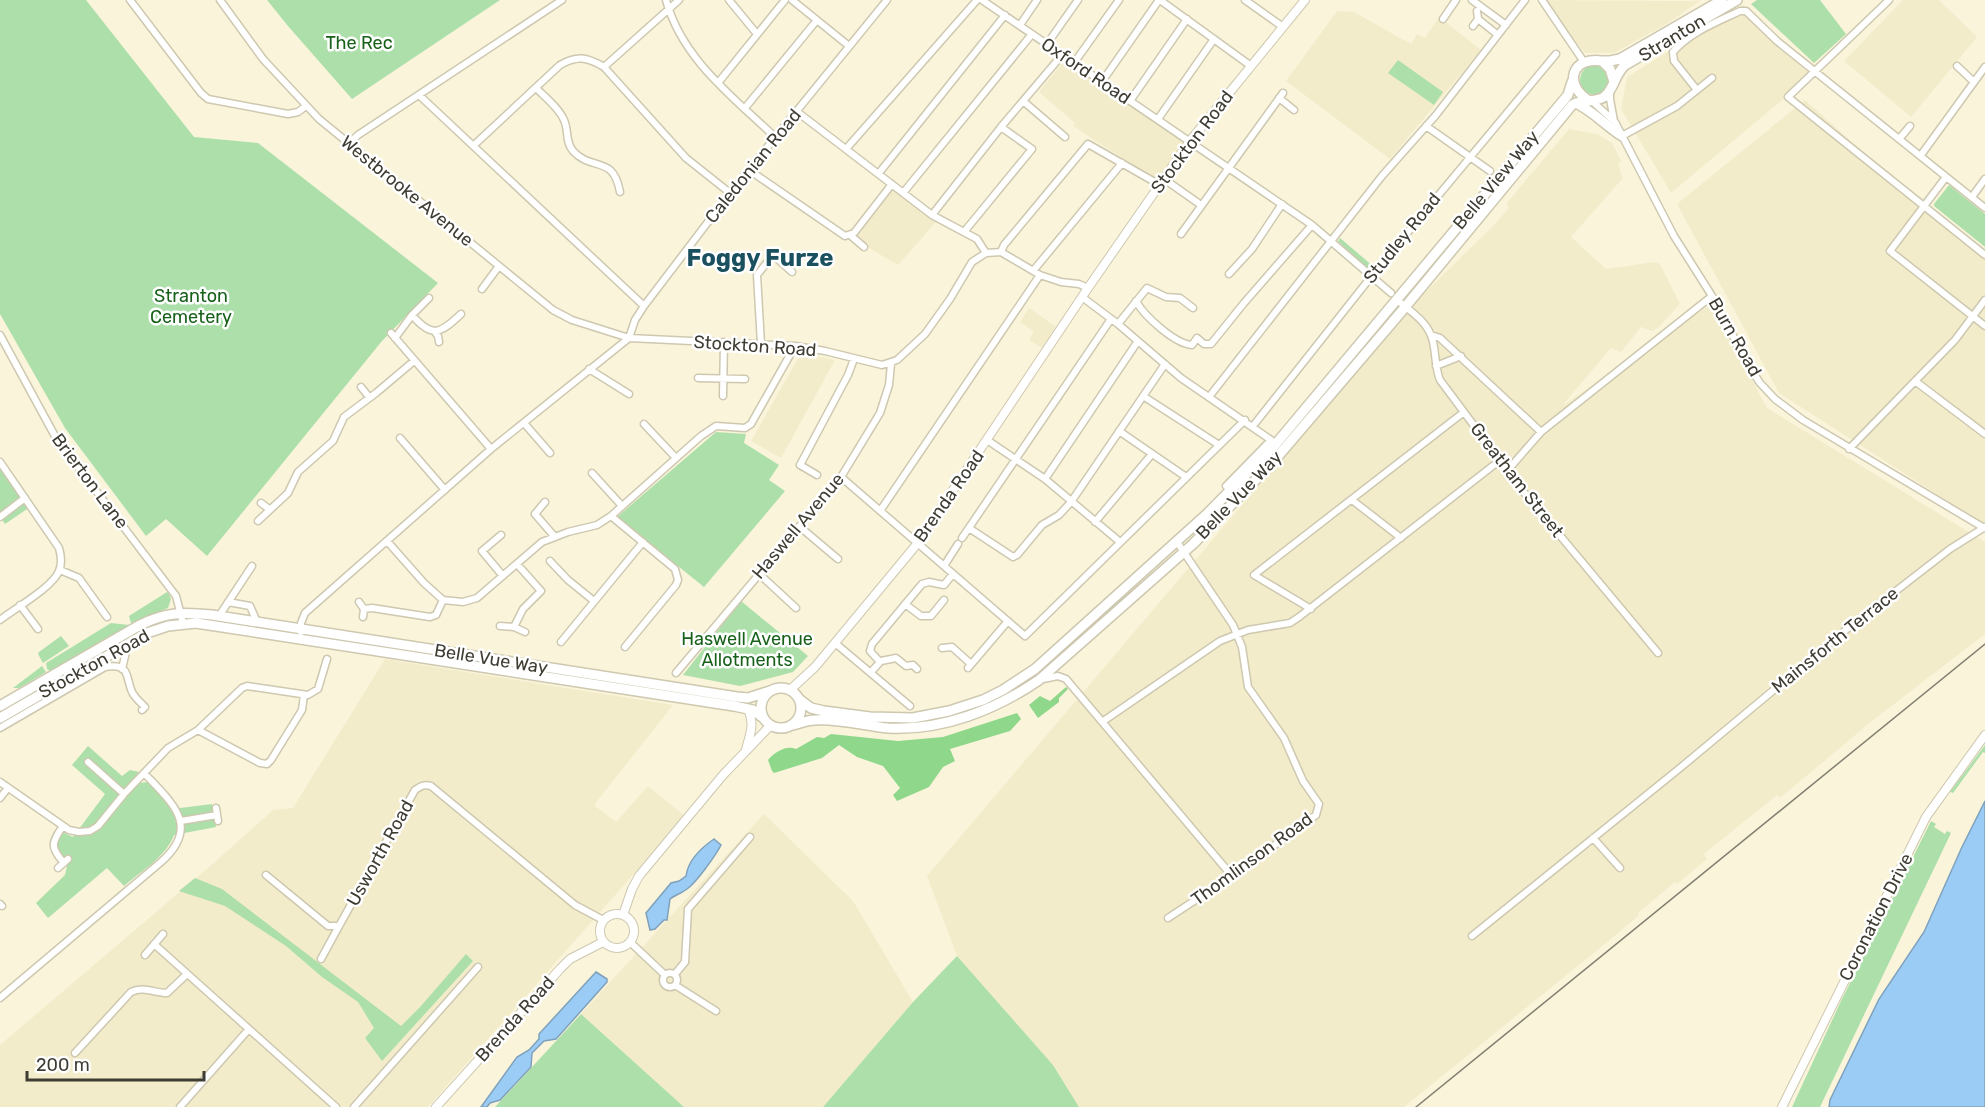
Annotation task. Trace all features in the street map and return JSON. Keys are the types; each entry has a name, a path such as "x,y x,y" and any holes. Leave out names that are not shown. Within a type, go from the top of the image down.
{"highway":[{"name":"Stranton","path":"1602,61 1620,59 1722,0"},
{"name":"Stranton","path":"1612,86 1617,74 1626,65 1737,0"},
{"path":"1576,103 1590,101 1601,98 1612,86 1610,69 1602,61 1584,62 1575,70 1572,82 1579,94 1590,101"},
{"name":"Belle View Way","path":"1415,277 1568,95 1572,82"},
{"path":"1576,103 1597,115 1622,136"},
{"name":"Belle Vue Way","path":"793,725 816,720 892,728 937,723 979,712 1003,702 1039,680 1183,552 1273,462 1576,103"},
{"name":"Belle Vue Way","path":"799,699 806,705 821,710 883,718 913,718 983,700 1035,669 1235,488 1331,380 1394,296 1415,277"},
{"name":"Stockton Road","path":"0,705 157,617 181,612 216,615"},
{"name":"Belle Vue Way","path":"216,615 257,622 301,634 737,697 748,698 770,691"},
{"name":"Stockton Road","path":"1,717 79,676 129,642 154,630 183,623 301,634 748,709 762,717"},
{"path":"780,688 790,690 799,699 800,713 793,725 782,729 770,726 762,717 761,703 770,691 780,688"}],"main road":[{"name":"Stockton Road","path":"1088,288 1190,141 1305,0"},
{"name":"Brenda Road","path":"790,690 807,676 917,544 1088,288"},
{"path":"746,752 753,726 748,709"},
{"path":"623,915 639,876 723,775 770,726"},
{"name":"Coronation Drive","path":"1782,1107 1926,817 1985,735"},
{"path":"614,914 627,918 633,926 633,937 630,942 618,948 603,942 599,932 603,920 614,914"},
{"name":"Brenda Road","path":"436,1107 570,959 603,942"}],"street":[{"path":"130,0 204,97 288,114 298,112 306,106"},
{"name":"Westbrooke Avenue","path":"220,0 263,58 306,106 349,143 562,316 629,338"},
{"path":"349,143 562,0"},
{"path":"666,0 681,36 695,58 775,137"},
{"path":"604,67 679,0"},
{"path":"729,0 757,34"},
{"path":"718,83 785,0"},
{"path":"792,0 849,46"},
{"name":"Caledonian Road","path":"629,338 635,320 644,306 730,193 886,0"},
{"path":"846,149 977,0"},
{"name":"Oxford Road","path":"982,0 1312,225 1394,296"},
{"path":"992,7 997,0"},
{"path":"1020,25 1037,0"},
{"path":"1047,44 1078,0"},
{"path":"1074,63 1119,0"},
{"path":"1101,82 1159,0 1251,66"},
{"path":"1245,0 1283,27"},
{"path":"1443,19 1456,0"},
{"path":"1472,0 1506,25"},
{"path":"1209,397 1404,149 1426,126 1525,0"},
{"path":"1542,0 1584,62"},
{"path":"1889,0 1788,97 1985,255"},
{"path":"1697,90 1674,61 1673,52 1689,38 1709,26 1746,10 1777,41 1985,208"},
{"path":"1473,26 1478,19 1477,11"},
{"path":"879,173 1005,15"},
{"path":"1130,101 1187,19"},
{"path":"1478,19 1498,35"},
{"path":"745,108 817,20"},
{"path":"903,193 1032,34"},
{"path":"1158,119 1214,39"},
{"name":"Studley Road","path":"1253,426 1371,276 1556,54"},
{"path":"932,215 1001,127 1062,55"},
{"path":"473,146 560,65 573,58 590,60 604,67 686,158 730,193"},
{"path":"1957,66 1974,82"},
{"path":"1921,155 1985,67"},
{"path":"1622,136 1677,106 1712,78"},
{"name":"Burn Road","path":"1612,86 1610,99 1615,122 1674,236 1712,296 1760,383 1787,408 1849,449 1984,528"},
{"path":"536,88 561,114 566,126 568,142 574,152 579,157 607,167 616,179 620,192"},
{"path":"419,94 644,306"},
{"path":"1181,234 1281,96 1294,110"},
{"path":"1023,101 1065,137"},
{"name":"Burn Road","path":"1590,101 1615,122"},
{"path":"796,111 932,215 977,239 986,253"},
{"path":"1426,126 1490,171"},
{"path":"1900,138 1910,126"},
{"path":"964,232 1032,149 1001,127"},
{"path":"1001,252 1004,245 1085,145 1090,144 1122,163 1162,182 1201,206"},
{"path":"880,511 1037,273 1122,163"},
{"path":"749,170 845,236 854,233 892,184"},
{"path":"1946,177 1890,251 1985,326"},
{"path":"607,183 616,179"},
{"path":"1972,197 1985,179"},
{"path":"1229,274 1252,249 1282,204"},
{"path":"1136,301 1150,321 1190,346 1197,338 1204,344 1211,344 1312,225"},
{"path":"850,235 864,247"},
{"path":"891,364 906,354 925,334 950,299 972,262 986,253 1001,252 1037,273 1061,282 1079,284 1088,288"},
{"path":"761,344 757,275 773,255 792,272"},
{"path":"482,289 499,266"},
{"path":"1118,324 1147,288 1166,297 1180,298 1193,308"},
{"path":"1394,296 1420,319 1431,335 1440,338 1461,356 1541,432"},
{"path":"1507,471 1541,432 1712,296"},
{"path":"1082,297 1118,324 1181,378 1272,440 1226,486"},
{"path":"429,298 393,336 491,449"},
{"path":"1849,449 1955,340 1985,300"},
{"path":"434,331 444,330 461,314"},
{"path":"412,315 419,324 434,331 439,342"},
{"path":"944,566 1111,319"},
{"name":"Brierton Lane","path":"0,335 3,349 56,438 176,596 183,623"},
{"name":"Greatham Street","path":"1431,335 1440,380 1499,461 1658,653"},
{"path":"301,634 305,614 491,449 629,338"},
{"name":"Stockton Road","path":"629,338 795,346 874,364 891,364"},
{"path":"1045,479 1138,341"},
{"path":"723,396 724,342"},
{"path":"387,541 424,583 443,600 462,602 477,598 542,542 554,536 597,525 611,516 716,426 746,428 751,424 795,346"},
{"path":"1436,366 1461,356"},
{"path":"817,475 800,465 848,375 854,359"},
{"path":"258,521 288,493 298,472 333,441 344,417 356,410 414,361"},
{"name":"Haswell Avenue","path":"676,673 841,477 880,413 888,392 891,364"},
{"path":"969,528 1013,557 1017,555 1042,525 1059,515 1071,502 1165,364"},
{"path":"589,369 629,394"},
{"path":"698,378 745,379"},
{"path":"1915,381 1985,434"},
{"path":"361,387 369,397"},
{"path":"1143,396 1219,445"},
{"path":"1311,609 1254,575 1464,412"},
{"path":"841,477 1025,636 1245,420"},
{"path":"524,423 550,453"},
{"path":"644,424 676,458"},
{"path":"1119,431 1186,477"},
{"path":"399,438 445,490"},
{"path":"987,440 1045,479 1120,542"},
{"path":"1095,522 1152,454"},
{"path":"1102,722 1220,641 1248,630 1290,623 1311,609 1499,461"},
{"path":"0,462 59,548 61,559 60,570 50,583 2,618 0,609"},
{"path":"592,473 622,506"},
{"path":"0,517 25,498"},
{"path":"1352,500 1401,538"},
{"path":"545,502 535,514 554,536"},
{"path":"261,503 269,509"},
{"path":"611,516 675,569 678,580 625,647"},
{"path":"800,527 838,559"},
{"name":"Mainsforth Terrace","path":"1472,936 1847,629 1950,549 1984,528"},
{"path":"501,535 482,551 503,576"},
{"path":"561,642 644,542"},
{"name":"Thomlinson Road","path":"1168,918 1232,876 1316,815 1319,804 1303,781 1284,738 1248,687 1242,647 1233,625 1177,542"},
{"path":"550,561 562,568 568,580 594,601"},
{"path":"514,627 523,609 541,591 517,564"},
{"path":"216,615 228,602 252,566"},
{"path":"60,570 79,578 107,617"},
{"path":"758,573 796,608"},
{"path":"880,661 871,653 870,647 922,584 929,582 944,585 953,574"},
{"path":"358,602 364,609 430,617 436,615 443,600"},
{"path":"906,604 921,616 931,616 944,600"},
{"path":"228,602 250,606 257,622"},
{"path":"20,605 38,629"},
{"path":"363,617 364,609"},
{"path":"942,648 952,647 969,666 1008,621"},
{"path":"500,626 514,627 525,632"},
{"path":"122,669 129,642"},
{"path":"835,643 910,706"},
{"path":"871,672 880,661 896,658 906,666 913,665 917,669"},
{"path":"0,782 63,826 79,832 94,829 168,748 198,730 242,688 247,686 308,695 318,689 327,659"},
{"path":"70,664 79,676 105,667 116,666 122,669 129,678 133,694 145,707 142,710"},
{"path":"315,670 323,672"},
{"name":"Stockton Road","path":"0,728 79,676"},
{"path":"1039,680 1058,676 1066,679 1232,876"},
{"path":"198,730 260,763 267,764 302,710 304,694"},
{"path":"0,705 1,717"},
{"path":"88,762 124,794"},
{"path":"1,996 169,855 179,840 181,821 175,807 144,773"},
{"name":"Usworth Road","path":"266,875 328,926 339,926 415,790 426,785 431,786 575,904 603,920"},
{"path":"0,798 8,788"},
{"path":"181,821 217,815"},
{"path":"63,826 53,842 54,849 63,864"},
{"path":"675,974 685,962 688,909 750,837"},
{"path":"1593,838 1620,868"},
{"path":"274,882 280,875"},
{"path":"321,959 339,926"},
{"path":"145,955 163,934"},
{"path":"630,942 665,975"},
{"path":"154,944 336,1107"},
{"path":"354,1107 478,967"},
{"path":"675,985 678,978 669,972 663,981 666,985 672,987 675,985 716,1011"},
{"path":"75,1053 131,992 143,989 167,993 187,974"},
{"path":"180,1107 249,1029"}],"shaded area":[{"path":"1541,0 1701,0 1668,23 1614,53 1585,53"},
{"path":"1903,0 1939,0 1977,37 1911,117 1844,61"},
{"path":"1743,5 1812,75 1671,193 1621,109 1627,77"},
{"path":"1337,11 1354,12 1411,44 1417,34 1425,38 1439,17 1481,50 1390,159 1286,81"},
{"path":"1064,61 1187,143 1159,182 1073,126 1075,123 1039,92"},
{"path":"1805,100 1922,205 1985,257 1985,522 1983,524 1779,393 1677,204"},
{"path":"1569,129 1597,134 1612,143 1621,161 1618,165 1623,178 1571,237 1606,269 1655,262 1660,264 1680,304 1659,327 1652,331 1641,327 1621,352 1611,348 1562,406 1711,304 1767,408 1985,542 1985,634 1872,721 1780,798 1777,795 1704,854 1707,859 1677,884 1675,882 1617,934 1404,1107 1079,1107 1053,1065 957,956 927,876 1411,306 1509,208 1506,204"},
{"path":"893,189 936,222 898,265 853,239"},
{"path":"1029,308 1056,327 1042,348 1029,340 1034,332 1020,322"},
{"path":"801,353 835,360 781,458 751,441"},
{"path":"385,659 673,705 594,805 616,822 648,786 685,816 428,1107 0,1107 0,1045 273,810 293,808"},
{"path":"764,814 853,901 913,1002 823,1107 684,1107 581,1014"}],"green space":[{"name":"Stranton Cemetery","path":"0,0 86,0 194,137 258,143 438,283 382,341 207,556 166,519 146,536 65,428 0,314"},
{"name":"The Rec","path":"267,0 500,0 352,99"},
{"path":"1757,0 1820,0 1846,34 1814,63 1751,4"},
{"path":"1398,60 1443,92 1434,105 1388,73"},
{"path":"1595,65 1606,69 1610,80 1606,91 1595,95 1584,91 1580,80 1584,69"},
{"path":"1949,185 1985,214 1985,247 1934,206"},
{"path":"1340,238 1374,267 1367,267 1338,241"},
{"path":"716,432 746,434 744,443 779,465 769,480 785,491 704,587 617,517"},
{"path":"0,463 30,507 5,524 0,516"},
{"path":"167,592 171,599 168,608 131,623 129,616"},
{"name":"Haswell Avenue Allotments","path":"741,601 808,656 793,672 740,686 683,675"},
{"path":"111,623 129,625 50,671 47,669 46,663"},
{"path":"61,636 69,646 43,663 39,652"},
{"path":"42,666 46,672 19,688 13,688"},
{"path":"1066,687 1068,689 1059,698 1059,702 1038,718 1029,705 1040,696 1050,701"},
{"path":"1017,713 1021,719 1010,731 950,749 955,761 943,767 929,787 897,801 893,795 900,788 883,766 857,757 839,745 822,758 774,773 768,760 781,750 796,749 817,737 824,738 831,734 898,741 943,737"},
{"path":"1985,745 1985,753 1983,752 1953,793 1950,792"},
{"path":"88,746 122,776 130,770 139,772 139,783 148,782 172,809 212,804 216,827 174,835 159,857 124,886 107,868 48,918 36,903 65,875 67,866 61,857 57,841 62,832 73,837 105,794 72,765"},
{"path":"1931,821 1936,824 1934,827 1945,834 1947,831 1951,833 1820,1107 1792,1107 1841,1001"},
{"path":"195,878 222,889 401,1026 466,954 473,961 382,1061 365,1038 374,1028 358,1002 322,977 286,946 225,906 179,891"},
{"path":"957,956 1053,1065 1079,1107 823,1107 913,1002"},
{"path":"581,1014 684,1107 495,1107"}],"water":[{"path":"1985,801 1985,1107 1829,1107 1830,1100 1879,999 1924,932"},
{"path":"714,839 721,845 710,862 691,886 670,899 667,920 650,930 646,913 671,883 686,876 689,865 696,855"},
{"path":"596,972 607,979 607,982 556,1039 544,1041 532,1053 531,1067 500,1100 490,1103 487,1107 481,1107 517,1057 529,1050 539,1039 539,1034"}],"railway":[{"path":"1416,1107 1985,644"}],"district":[{"name":"Foggy Furze","path":"760,258"}]}
